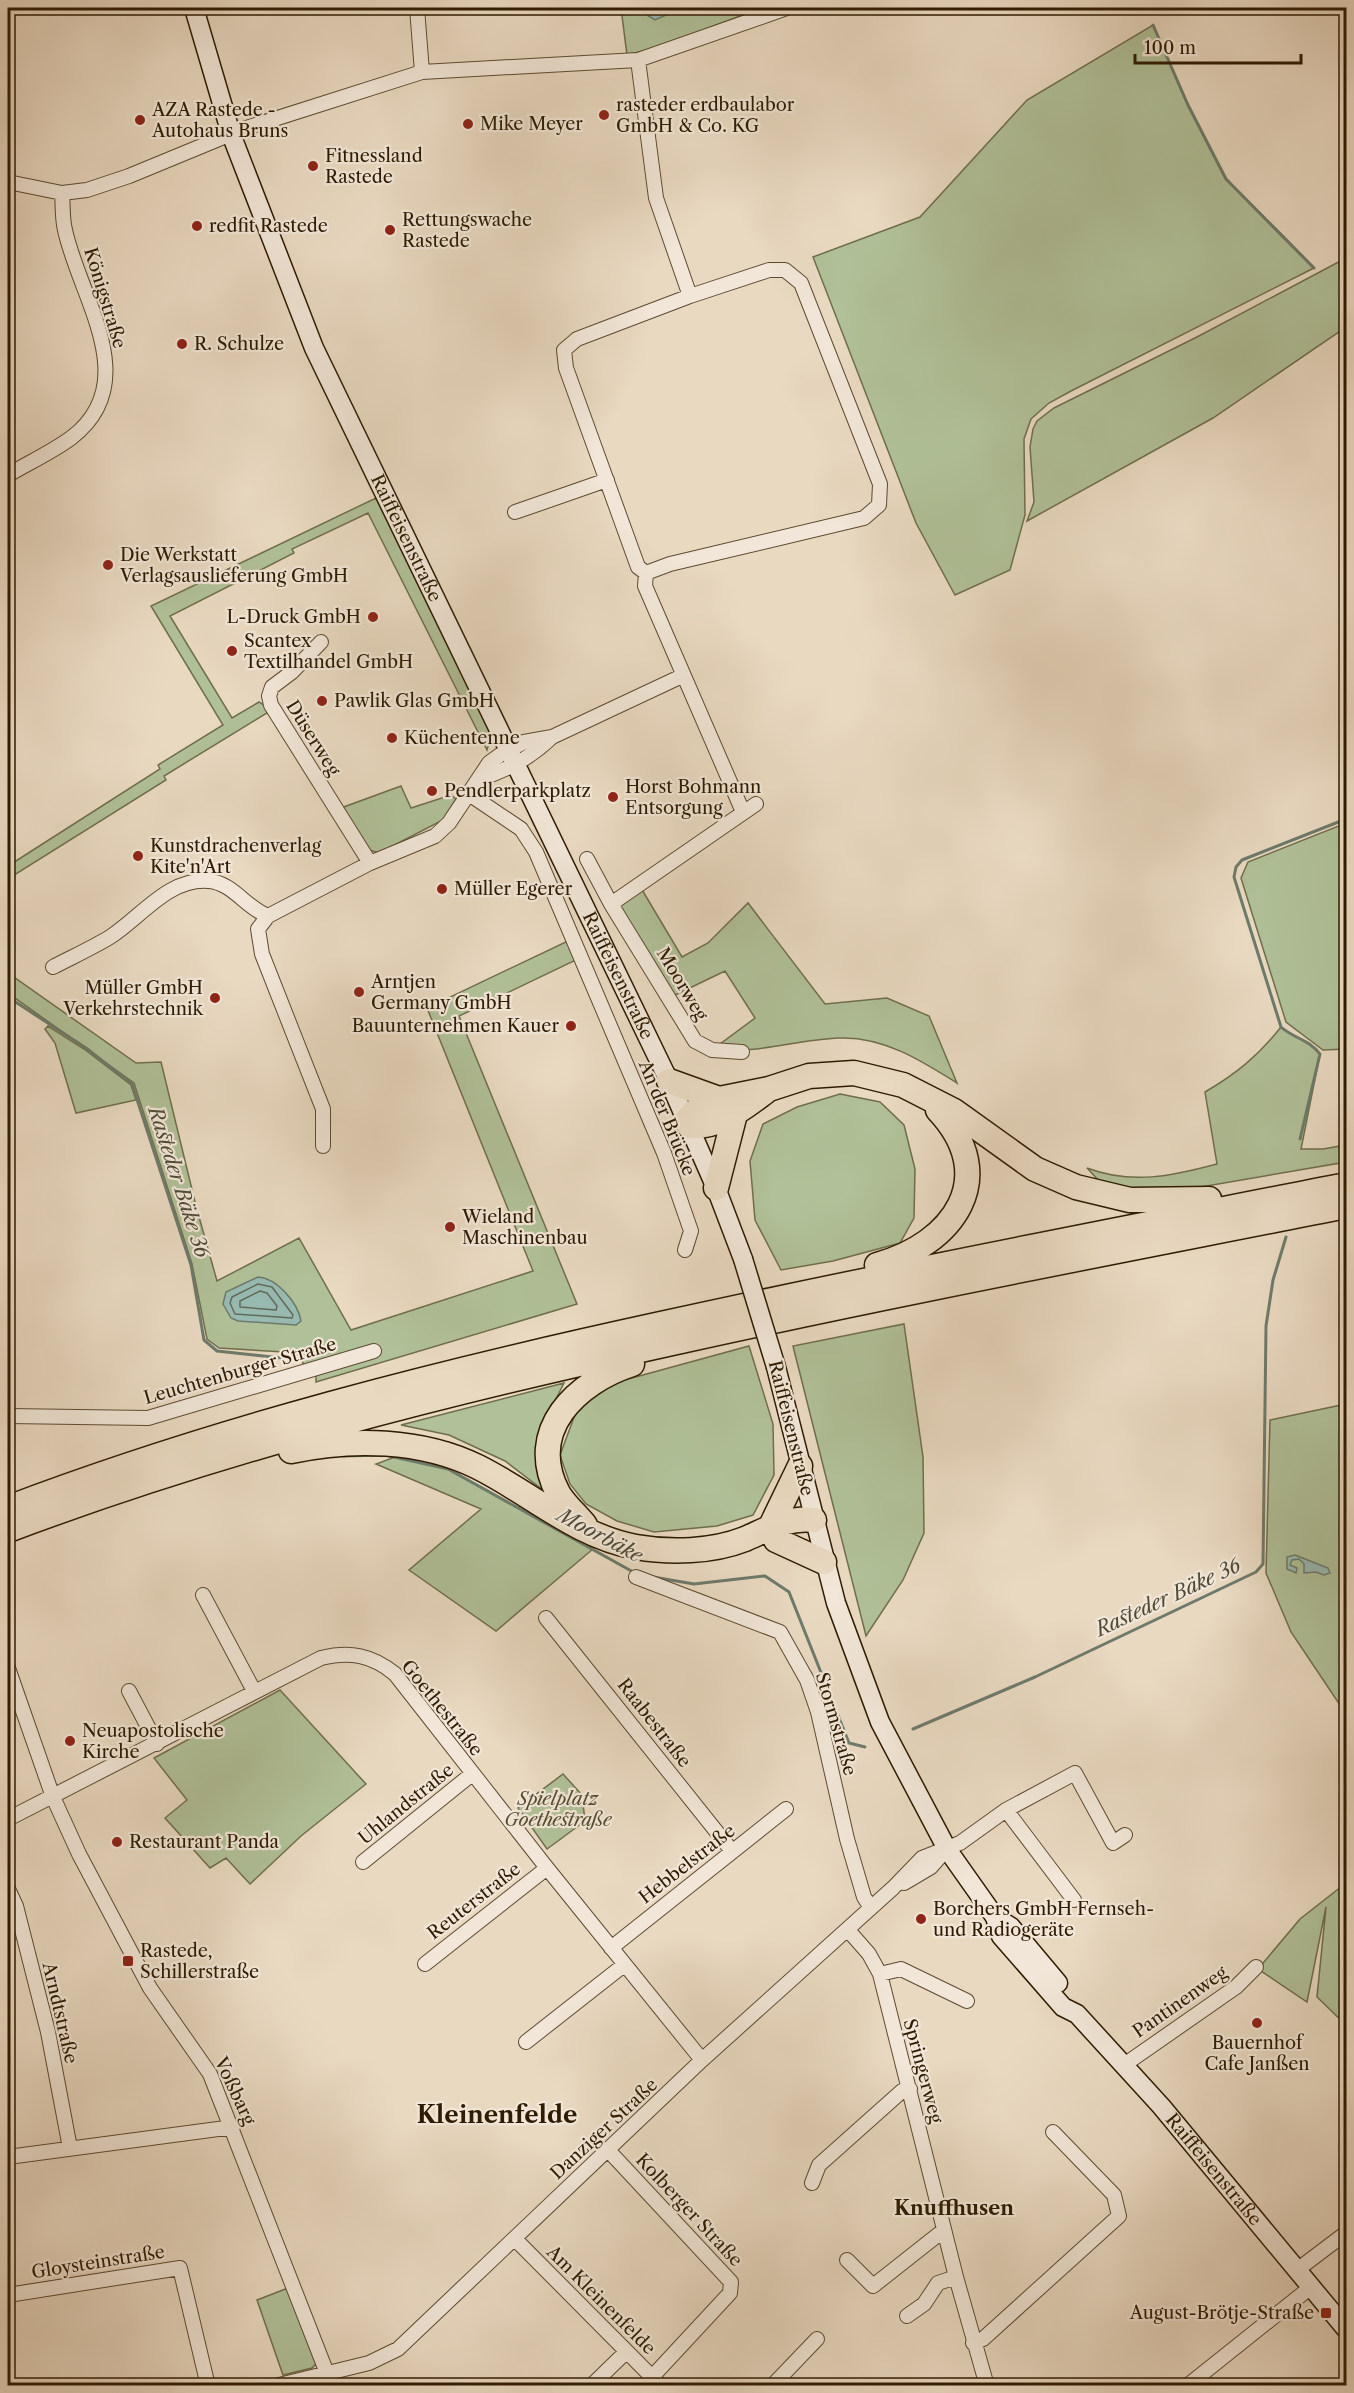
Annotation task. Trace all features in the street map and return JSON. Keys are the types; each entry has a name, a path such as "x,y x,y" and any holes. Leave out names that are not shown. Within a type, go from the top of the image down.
{"highway":[{"path":"688,1123 694,1112 727,1106 809,1076 854,1073 881,1078 926,1097 954,1111 1035,1169 1103,1196 1130,1200 1178,1202 1240,1197 1337,1177 1347,1180"},
{"path":"669,1081 727,1106"},
{"path":"593,1533 562,1498 552,1474 550,1442 560,1412 584,1388 601,1376 649,1359 723,1341 743,1316 780,1289 887,1263 909,1254 940,1234 954,1218 963,1200 968,1165 963,1145 955,1130 926,1097"},
{"path":"716,1188 727,1106"},
{"path":"8,1530 241,1452 743,1316 1347,1185"},
{"path":"8,1508 224,1436 345,1401 563,1345 743,1316 1347,1206"},
{"path":"107,1495 133,1497 218,1470 305,1448 349,1443 385,1443 448,1455 478,1467 563,1520 636,1547 683,1550 774,1533 801,1519 814,1523"},
{"path":"774,1533 800,1466"},
{"path":"774,1533 824,1562"}],"main road":[{"name":"Raiffeisenstraße","path":"194,8 231,134 314,348 669,1081 716,1188 743,1259 776,1367 824,1562 851,1648 880,1722 947,1850 996,1917 1002,1936 1063,2007 1077,2014 1124,2064 1347,2329"}],"street":[{"path":"417,8 422,72"},
{"path":"8,182 62,193 87,190 231,134 422,72 638,60 787,8"},
{"path":"638,60 656,198 690,297"},
{"name":"Königstraße","path":"8,475 72,437 92,416 103,391 106,372 102,341 64,229 62,193"},
{"path":"769,270 785,270 801,283 880,484 879,505 864,518 670,564 646,573 638,567 566,368 564,350 577,339 690,297 769,270"},
{"path":"515,512 607,480"},
{"path":"646,573 645,586 682,676 743,812"},
{"name":"Düserweg","path":"321,642 292,672 272,687 269,696 271,705 370,863"},
{"path":"323,1146 322,1108 262,954 258,929 268,916 370,863 435,836 449,823 480,779 513,757 531,757 552,737 682,676"},
{"name":"An der Brücke","path":"469,794 521,829 536,852 664,1153 691,1231 685,1250"},
{"path":"611,904 756,804"},
{"name":"Moorweg","path":"587,859 611,904 695,1041 712,1050 742,1052"},
{"path":"52,967 111,936 174,889 193,882 209,881 221,884 235,892 256,911 268,916"},
{"name":"Leuchtenburger Straße","path":"8,1416 148,1418 374,1351"},
{"name":"Stormstraße","path":"636,1577 780,1632 807,1680 818,1712 847,1839 864,1897 871,1908"},
{"path":"203,1595 254,1691"},
{"name":"Raabestraße","path":"546,1618 732,1851"},
{"name":"Goethestraße","path":"8,1819 321,1658 354,1654 370,1658 395,1674 546,1868 702,2060"},
{"path":"8,1668 53,1797"},
{"path":"129,1691 157,1744"},
{"name":"Danziger Straße","path":"275,2385 330,2380 398,2349 702,2060 848,1930 922,1858 947,1850 1006,1810 1075,1773 1113,1844 1125,1835"},
{"name":"Uhlandstraße","path":"363,1862 472,1774"},
{"name":"Voßbarg","path":"53,1797 150,1988 210,2074 233,2127 330,2380"},
{"name":"Hebbelstraße","path":"611,1948 786,1809"},
{"path":"1006,1810 1074,1900"},
{"name":"Reuterstraße","path":"425,1964 546,1868"},
{"name":"Arndtstraße","path":"8,1889 16,1906 48,2032 70,2148"},
{"name":"Springerweg","path":"848,1930 869,1954 880,1974 973,2343 987,2385"},
{"path":"526,2042 624,1965"},
{"name":"Pantinenweg","path":"1124,2064 1236,1987 1256,1967"},
{"path":"880,1974 901,1969 967,2001"},
{"path":"812,2183 819,2165 902,2091 910,2089"},
{"path":"8,2157 233,2127"},
{"path":"973,2343 983,2338 1119,2216 1114,2195 1053,2132"},
{"name":"Kolberger Straße","path":"608,2150 731,2282 730,2294 657,2381"},
{"path":"847,2260 873,2286 944,2230"},
{"path":"1297,2270 1347,2233"},
{"name":"Am Kleinenfelde","path":"515,2239 657,2381"},
{"name":"Gloysteinstraße","path":"8,2295 180,2268 208,2385"},
{"path":"908,2316 924,2304 938,2283 956,2277"},
{"path":"1187,2385 1311,2287"},
{"path":"772,2385 817,2339"},
{"path":"591,2385 626,2352"}],"green space":[{"path":"621,8 642,8 642,13 674,13 682,8 762,8 651,49 627,55"},
{"path":"1153,25 1188,105 1226,179 1314,268 1071,391 1049,403 1031,419 1024,439 1025,515 1010,570 955,595 916,523 813,257 920,217 1027,100"},
{"path":"1346,258 1346,327 1213,418 1027,521 1034,502 1030,447 1037,421 1054,408 1197,337"},
{"path":"376,498 492,733 487,750 368,513 292,549 294,553 170,616 232,718 259,702 265,706 267,713 164,776 166,780 8,879 8,866 160,769 158,765 223,725 151,606"},
{"path":"401,786 411,808 451,795 456,799 443,820 379,853 366,849 341,808"},
{"path":"1346,823 1346,1049 1323,1050 1286,1022 1241,878 1248,862"},
{"path":"638,883 682,957 708,943 748,903 825,1004 887,998 929,1016 957,1083 901,1052 855,1038 823,1039 745,1050 712,1050 755,1018 725,971 669,998 611,904"},
{"path":"570,940 578,959 459,1016 577,1304 316,1382 316,1364 304,1367 301,1356 284,1352 219,1348 207,1339 192,1264 134,1083 8,993 8,973 136,1063 161,1062 217,1281 299,1238 351,1330 533,1271 427,1008"},
{"path":"48,1026 84,1049 131,1085 136,1100 76,1113 55,1043 45,1029"},
{"path":"1281,1027 1311,1045 1320,1054 1301,1149 1323,1149 1346,1145 1346,1162 1160,1194 1103,1185 1087,1168 1120,1176 1152,1177 1217,1164 1205,1092 1246,1064"},
{"path":"840,1094 880,1102 904,1125 915,1169 914,1218 900,1243 833,1261 781,1270 755,1220 750,1161 763,1124 797,1107"},
{"path":"904,1324 923,1457 924,1533 903,1580 866,1636 793,1346"},
{"path":"749,1346 773,1424 774,1475 753,1515 717,1526 654,1532 617,1521 586,1504 570,1484 560,1455 576,1412 595,1394 621,1381"},
{"path":"564,1383 551,1409 547,1493 505,1461 449,1435 401,1425"},
{"path":"1346,1404 1346,1714 1291,1632 1266,1573 1270,1420"},
{"path":"395,1457 448,1469 593,1549 496,1631 409,1570 481,1509 376,1464"},
{"path":"280,1690 366,1784 301,1836 250,1884 226,1858 210,1868 165,1818 187,1800 154,1758"},
{"name":"Spielplatz Goethestraße","path":"563,1774 582,1795 585,1821 547,1849 518,1808"},
{"path":"1346,1883 1346,2025 1317,1997 1326,1907 1307,2002 1258,1969 1300,1919"},
{"path":"288,2288 317,2363 312,2368 283,2375 257,2300"}],"water":[{"path":"642,8 682,8 655,20 642,12"},
{"path":"258,1277 272,1282 286,1293 296,1307 301,1321 296,1325 238,1321 231,1318 223,1304 226,1292"},
{"path":"1295,1555 1328,1568 1330,1573 1324,1575 1316,1572 1304,1573 1304,1564 1299,1559 1292,1560 1290,1565 1297,1568 1296,1573 1287,1569 1287,1557"}],"waterway":[{"path":"1153,25 1188,105 1226,179 1314,268"},
{"name":"Rasteder Bäke 36","path":"1300,1139 1320,1054 1311,1045 1281,1027 1234,877 1236,867 1242,860 1346,819"},
{"name":"Rasteder Bäke 36","path":"8,997 86,1048 132,1084 191,1265 204,1340 217,1351 301,1360"},
{"name":"Rasteder Bäke 36","path":"913,1729 1035,1677 1256,1572 1263,1564 1266,1326 1273,1280 1286,1237"},
{"name":"Moorbäke","path":"343,1456 385,1455 448,1469 635,1573"},
{"name":"Moorbäke","path":"653,1577 694,1584 765,1576 789,1592 849,1743 865,1747"}],"place":[{"name":"rasteder erdbaulabor GmbH & Co. KG","path":"604,115"},
{"name":"AZA Rastede - Autohaus Bruns","path":"140,120"},
{"name":"Mike Meyer","path":"468,124"},
{"name":"Fitnessland Rastede","path":"313,166"},
{"name":"redfit Rastede","path":"197,226"},
{"name":"Rettungswache Rastede","path":"390,230"},
{"name":"R. Schulze","path":"182,344"},
{"name":"Die Werkstatt Verlagsauslieferung GmbH","path":"108,565"},
{"name":"L-Druck GmbH","path":"373,617"},
{"name":"Scantex Textilhandel GmbH","path":"232,651"},
{"name":"Pawlik Glas GmbH","path":"322,701"},
{"name":"Küchentenne","path":"392,738"},
{"name":"Pendlerparkplatz","path":"432,791"},
{"name":"Horst Bohmann Entsorgung","path":"613,797"},
{"name":"Kunstdrachenverlag Kite'n'Art","path":"138,856"},
{"name":"Müller Egerer","path":"442,889"},
{"name":"Arntjen Germany GmbH","path":"359,992"},
{"name":"Müller GmbH Verkehrstechnik","path":"215,998"},
{"name":"Bauunternehmen Kauer","path":"571,1026"},
{"name":"Wieland Maschinenbau","path":"450,1227"},
{"name":"Neuapostolische Kirche","path":"70,1741"},
{"name":"Restaurant Panda","path":"117,1842"},
{"name":"Borchers GmbH Fernseh- und Radiogeräte","path":"921,1919"},
{"name":"Rastede, Schillerstraße","path":"128,1961"},
{"name":"Bauernhof Cafe Janßen","path":"1257,2023"},
{"name":"August-Brötje-Straße","path":"1326,2313"}],"district":[{"name":"Kleinenfelde","path":"497,2114"},
{"name":"Knuffhusen","path":"954,2208"}]}
